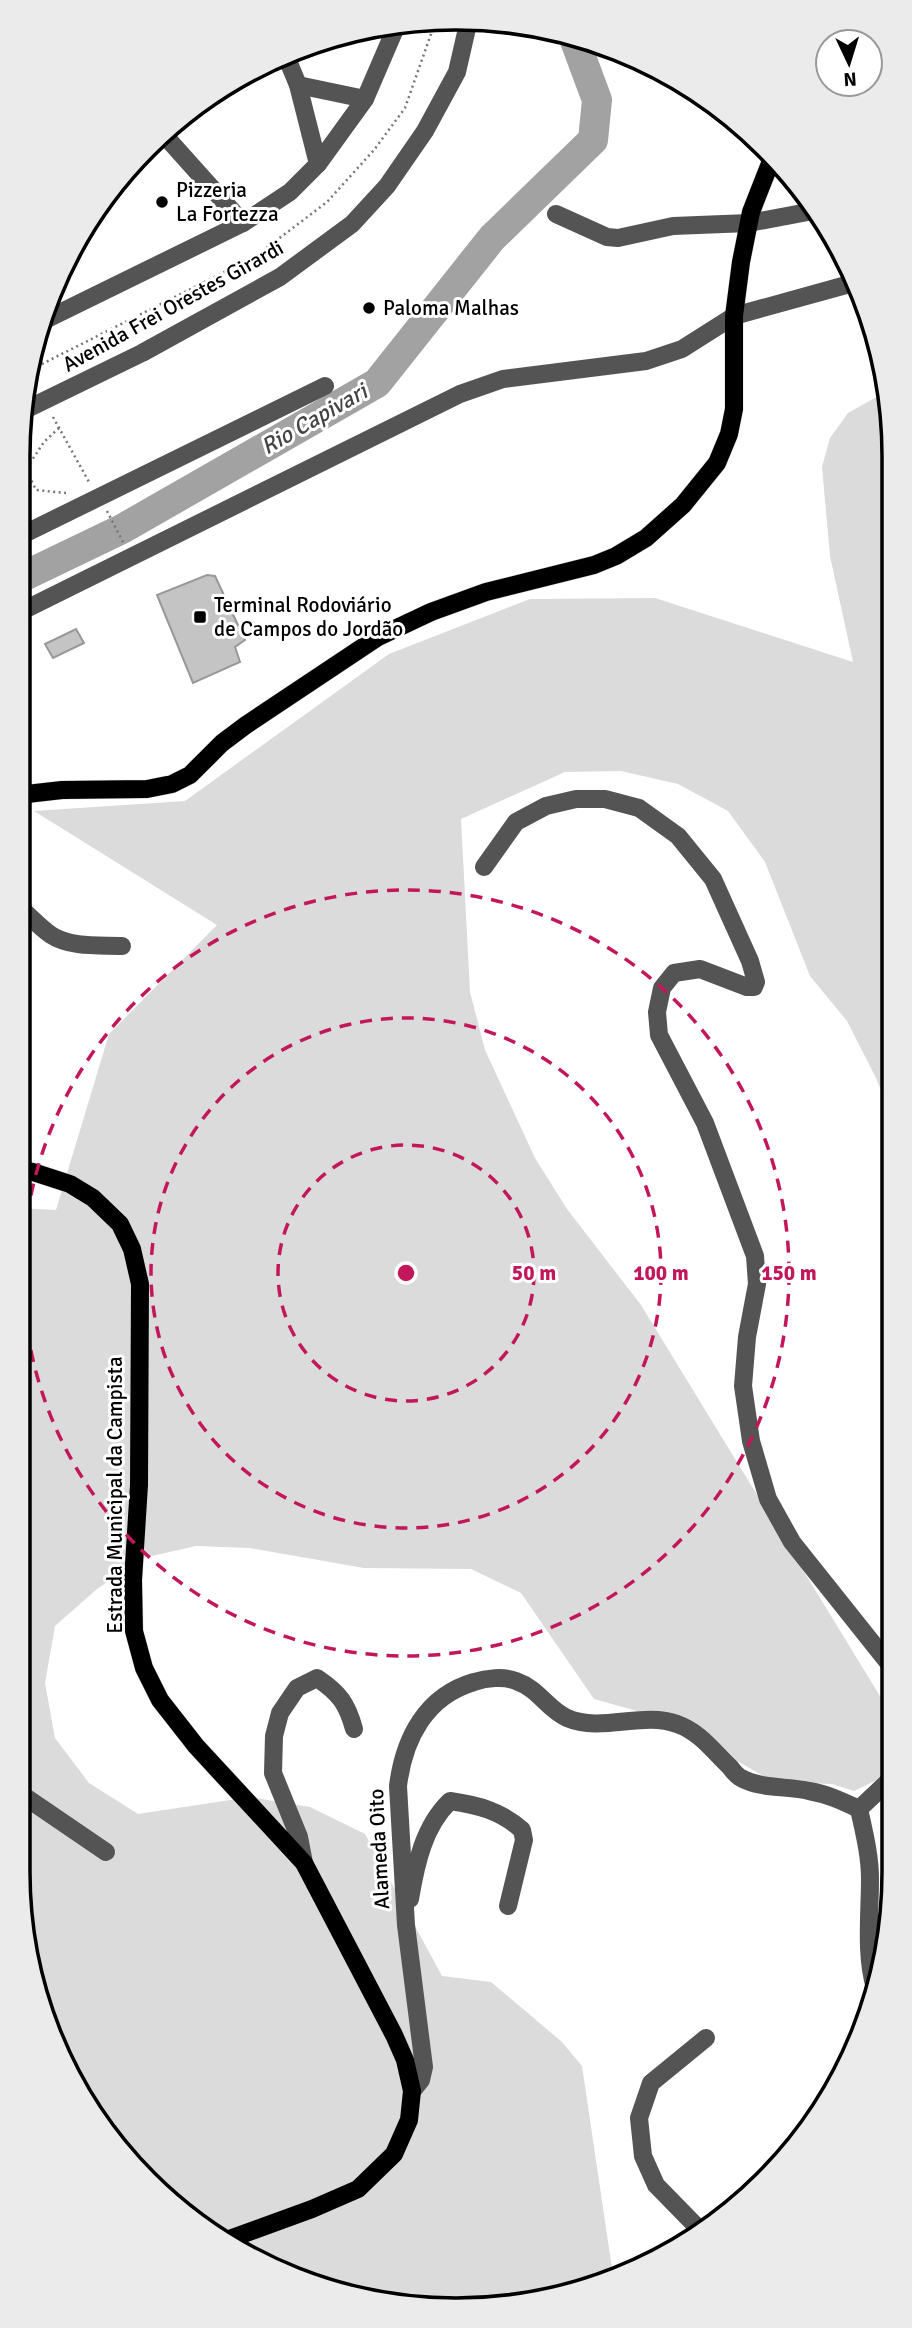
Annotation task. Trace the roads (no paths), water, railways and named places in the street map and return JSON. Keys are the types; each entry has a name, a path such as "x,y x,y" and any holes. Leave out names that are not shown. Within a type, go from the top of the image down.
{"main road":[{"path":"30,794 62,790 147,789 172,784 190,775 222,743 246,725 378,637 431,612 486,592 594,565 616,556 646,538 683,505 717,463 725,444 734,409 734,316 741,262 749,223 769,168"},
{"name":"Estrada Municipal da Campista","path":"30,1172 70,1184 93,1198 120,1224 132,1249 140,1284 139,1485 133,1580 134,1631 144,1668 160,1700 195,1746 304,1863 394,2035 405,2060 412,2091 409,2120 394,2154 358,2189 236,2236"}],"street":[{"name":"Avenida Frei Orestes Girardi","path":"33,406 142,353 280,277 352,225 387,186 425,131 457,72 467,30"},
{"path":"53,316 243,223 290,192 318,164 365,99 393,34"},
{"path":"289,64 298,85 318,164"},
{"path":"298,85 365,99"},
{"path":"170,141 243,223"},
{"path":"556,214 599,234 618,238 673,226 749,223 806,213"},
{"path":"30,607 460,394 503,379 646,361 682,349 734,316 846,285"},
{"path":"30,532 101,503 325,386"},
{"path":"484,867 516,822 546,806 576,799 605,799 639,808 678,836 713,879 750,961 756,982 754,987 747,987 700,969 674,973 662,988 657,1012 659,1035 705,1124 755,1256 757,1284 747,1337 743,1386 751,1441 768,1499 792,1542 882,1655"},
{"path":"30,917 51,935 63,940 122,946"},
{"path":"304,1863 299,1837 273,1773 274,1736 281,1713 297,1688 317,1678 333,1689 348,1708 354,1729"},
{"name":"Alameda Oito","path":"412,2091 421,2080 424,2067 406,1925 398,1786 401,1766 414,1731 434,1702 461,1686 485,1679 513,1679 534,1689 553,1709 567,1718 584,1723 653,1720 676,1723 699,1735 741,1778 832,1796 859,1808"},
{"path":"872,1962 869,1929 870,1876 867,1843 859,1808 882,1787"},
{"path":"30,1800 106,1852"},
{"path":"406,1925 421,1846 439,1812 450,1801 482,1806 510,1819 522,1829 524,1840 508,1906"},
{"path":"695,2225 656,2185 643,2156 639,2118 651,2083 706,2038"}],"waterway":[{"name":"Rio Capivari","path":"30,573 122,529 377,383 492,238 593,140 597,100 577,47"}],"place":[{"name":"Pizzeria La Fortezza","path":"162,202"},
{"name":"Paloma Malhas","path":"369,308"},
{"name":"Terminal Rodoviário de Campos do Jordão","path":"200,617"}]}
